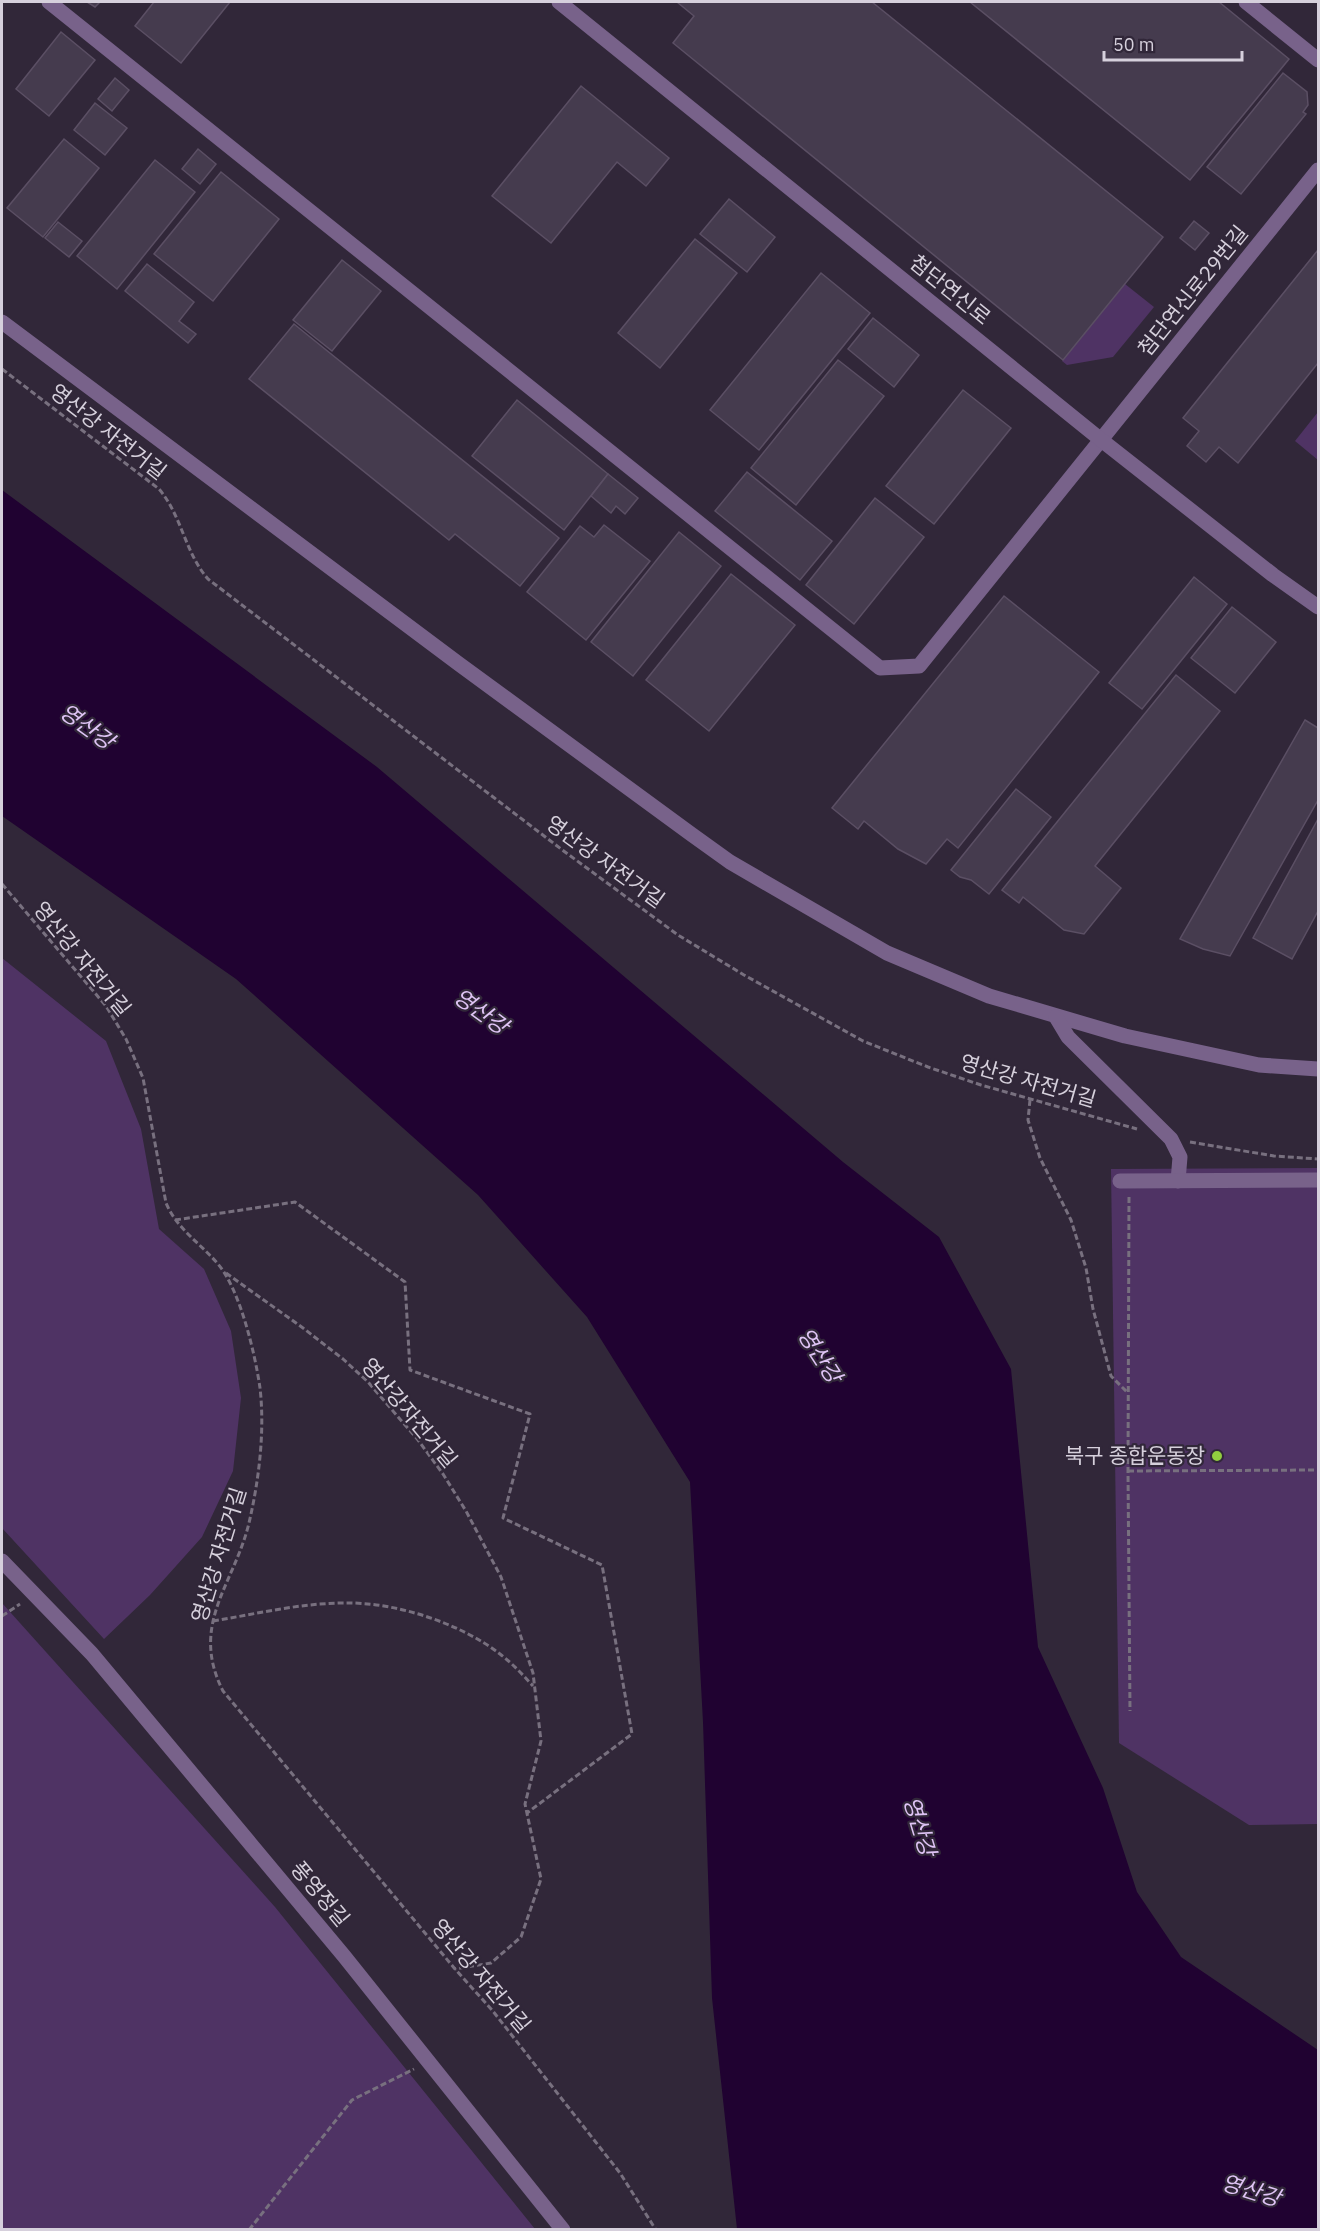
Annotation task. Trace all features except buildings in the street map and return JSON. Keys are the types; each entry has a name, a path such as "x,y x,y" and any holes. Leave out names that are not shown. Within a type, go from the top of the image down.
{"street":[{"name":"첨단연신로29번길","path":"49,2 880,668 919,666 1318,170"},
{"name":"첨단연신로","path":"559,2 1100,439 1318,607"},
{"path":"1246,2 1318,60"},
{"path":"2,322 459,664 730,862 888,953 989,996 1125,1036 1259,1065 1318,1069"},
{"path":"1056,1017 1068,1037 1171,1139 1180,1157 1178,1181"},
{"path":"1124,1181 1318,1180"},
{"name":"풍영정길","path":"2,1561 92,1654 344,1956 563,2229"}],"path":[{"name":"영산강 자전거길","path":"2,369 159,489 172,509 198,568 208,579 565,852 678,935 744,975 863,1041 960,1078 1030,1100 1139,1129"},
{"name":"영산강 자전거길","path":"2,884 106,1006 126,1039 143,1078 166,1203 175,1220 225,1273 251,1340 260,1389 261,1432 257,1482 249,1526 213,1622 210,1640 215,1675 223,1691 454,1969 492,2010 620,2173 656,2229"},
{"path":"1030,1100 1028,1120 1040,1158 1071,1220 1086,1268 1093,1309 1112,1376 1128,1393"},
{"path":"1171,1139 1274,1156 1318,1160"},
{"path":"1124,1181 1130,1711"},
{"path":"175,1220 295,1202 405,1282 410,1370 530,1414 503,1518 602,1566 632,1734 527,1813"},
{"name":"영산강자전거길","path":"225,1273 343,1359 368,1382 418,1440 466,1511 501,1577 533,1673 541,1740 525,1804 541,1879 521,1936 491,1963 454,1969"},
{"path":"1128,1471 1318,1470"},
{"path":"2,1617 35,1594"},
{"path":"213,1622 305,1605 371,1604 401,1609 458,1630 489,1647 516,1667 534,1687"},
{"path":"249,2229 352,2100 428,2062"}],"shaded area":[{"path":"1125,284 1154,307 1113,357 1067,365 1062,361"},
{"path":"1318,412 1318,460 1295,441"},
{"path":"2,958 106,1041 141,1129 159,1229 204,1269 231,1331 241,1398 233,1471 202,1537 150,1595 104,1639 2,1528"},
{"name":"북구 종합운동장","path":"1318,1168 1318,1824 1249,1825 1119,1743 1111,1169"},
{"path":"2,1603 275,1907 535,2229 2,2229"}],"water":[{"name":"영산강","path":"2,490 377,767 843,1162 939,1237 1011,1369 1038,1647 1103,1788 1137,1892 1181,1957 1318,2050 1318,2229 737,2229 712,1998 703,1722 690,1482 587,1317 478,1195 236,979 2,816"}],"place":[{"name":"북구 종합운동장","path":"1217,1456"}]}
